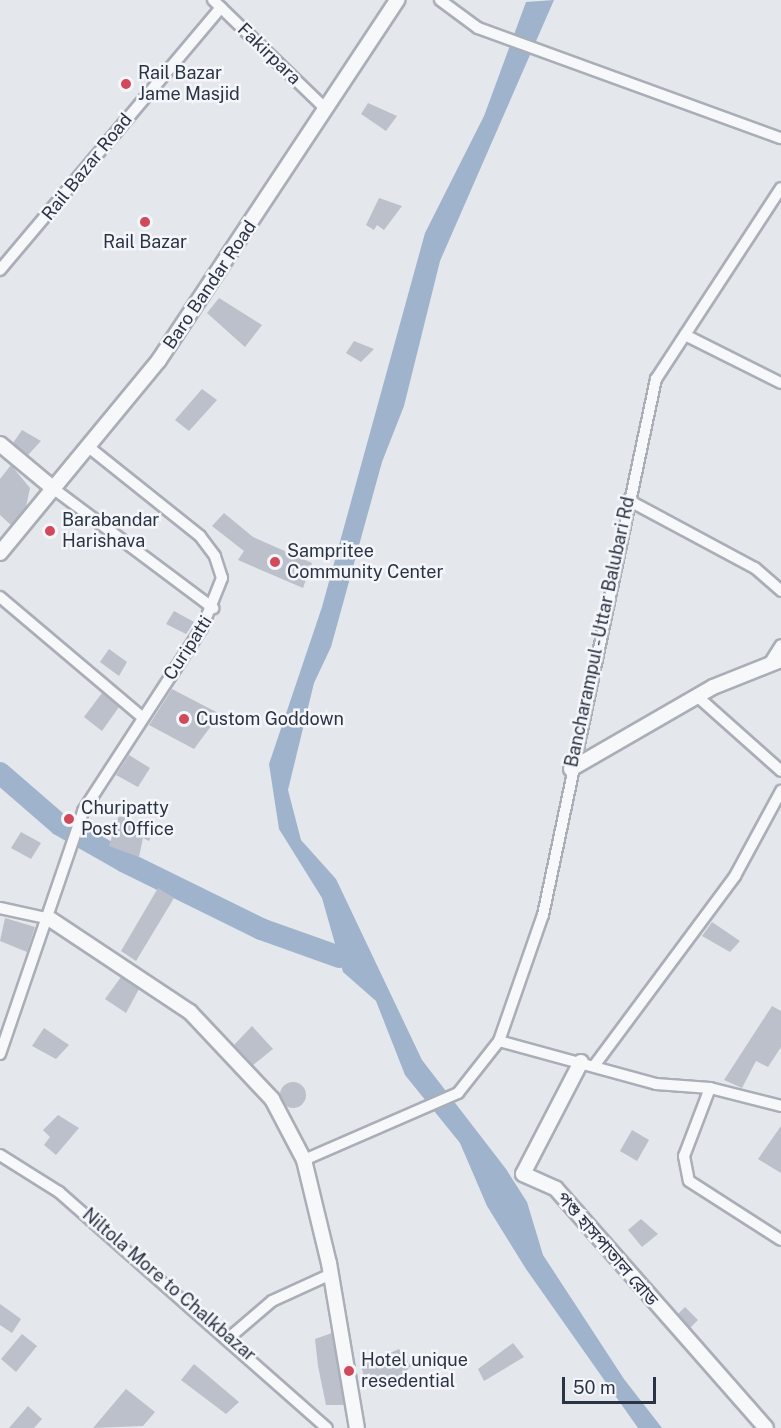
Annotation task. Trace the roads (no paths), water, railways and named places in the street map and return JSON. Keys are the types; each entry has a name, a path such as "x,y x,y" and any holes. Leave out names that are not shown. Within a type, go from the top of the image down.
{"street":[{"name":"Baro Bandar Road","path":"0,553 91,449 159,360 397,0"},
{"path":"440,0 478,28 781,138"},
{"name":"Fakirpara","path":"217,4 325,108"},
{"name":"Rail Bazar Road","path":"0,270 217,4"},
{"name":"Bancharampul - Uttar Balubari Rd","path":"304,1160 425,1111 458,1093 499,1041 543,915 627,500 656,379 781,188"},
{"path":"685,335 781,383"},
{"path":"0,444 54,489 213,608"},
{"name":"Curipatti","path":"0,1054 50,919 83,811 213,608 222,578 215,556 200,536 91,449"},
{"path":"627,500 755,568 781,591"},
{"path":"0,597 142,717"},
{"path":"571,769 699,697 775,662 781,645"},
{"path":"699,697 781,771"},
{"path":"588,1064 735,876 781,791"},
{"path":"0,908 50,919 190,1012 272,1099 304,1160 331,1274 357,1428"},
{"path":"499,1041 656,1084 710,1088 781,1106"},
{"name":"পশু হাসপাতাল রোড","path":"588,1064 524,1174 556,1189 766,1428"},
{"path":"710,1088 684,1156 689,1182 781,1240"},
{"name":"Niltola More to Chalkbazar","path":"0,1155 59,1192 230,1337 327,1428"},
{"path":"230,1337 272,1301 331,1274"}],"water":[{"path":"554,0 440,261 404,406 382,462 331,647 314,683 288,790 301,840 336,879 422,1060 506,1169 527,1202 543,1255 624,1379 662,1428 638,1428 526,1269 487,1206 460,1143 405,1075 376,1001 343,972 322,898 279,829 269,764 322,607 425,233 484,116 526,2"}],"waterway":[{"path":"0,773 60,825 125,862 261,929 339,957"}],"place":[{"name":"Rail Bazar Jame Masjid","path":"126,84"},
{"name":"Rail Bazar","path":"145,222"},
{"name":"Barabandar Harishava","path":"50,531"},
{"name":"Sampritee Community Center","path":"275,562"},
{"name":"Custom Goddown","path":"184,719"},
{"name":"Churipatty Post Office","path":"69,819"},
{"name":"Hotel unique resedential","path":"349,1371"}]}
